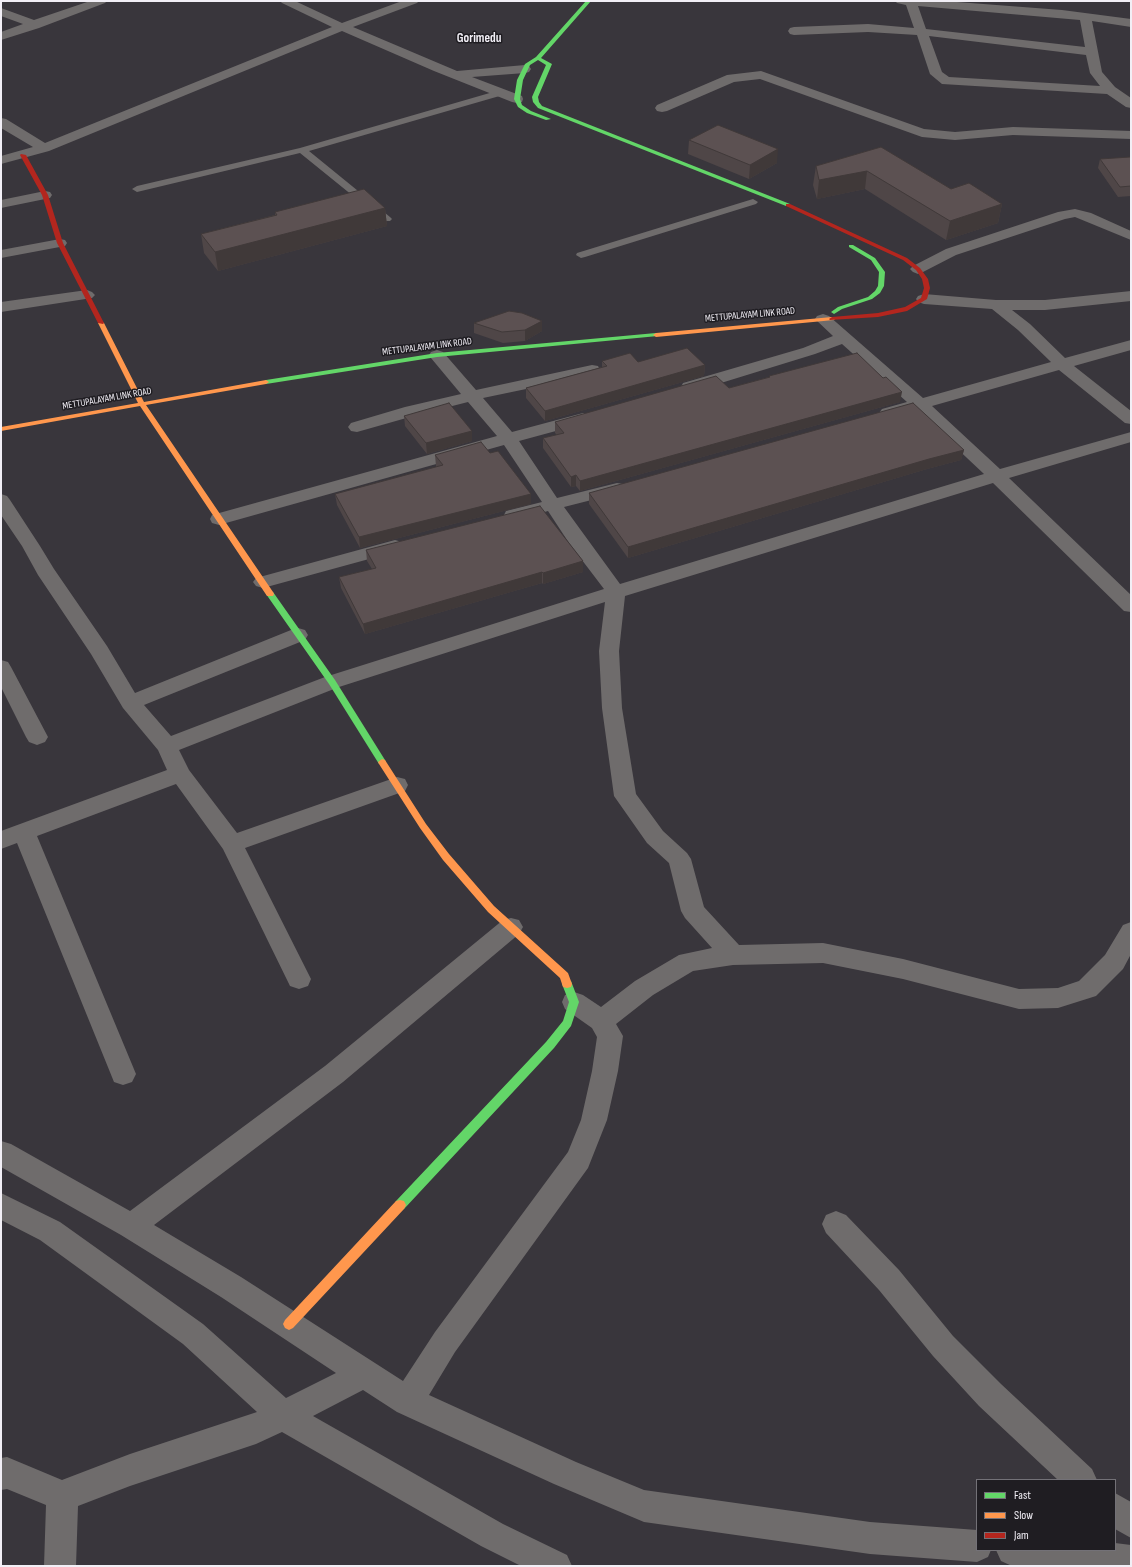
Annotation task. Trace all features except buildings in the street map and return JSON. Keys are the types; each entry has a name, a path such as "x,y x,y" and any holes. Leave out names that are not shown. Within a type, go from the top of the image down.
{"street":[{"path":"1,36 101,1"},
{"path":"286,1 342,27 517,100"},
{"path":"1,160 23,156 44,148 342,27 413,1"},
{"path":"589,1 538,58 528,64 524,69 520,80 517,100 520,106 529,112 756,203"},
{"path":"906,1 1085,17 1131,23"},
{"path":"906,1 921,32 936,74 946,81 1110,90"},
{"path":"1,12 35,25"},
{"path":"1085,17 1096,73 1110,90 1131,104"},
{"path":"794,31 868,28 921,32 1092,52"},
{"path":"538,58 549,64 535,97 536,102 540,107 770,197 905,259 918,269 925,279 927,288 924,299 996,305 1045,305 1131,296"},
{"path":"455,75 524,69"},
{"path":"662,108 731,78 760,75 922,133 955,136 1013,131 1131,135"},
{"path":"1,122 44,148"},
{"path":"23,156 45,195 60,243 88,295 142,404 298,635 332,682 423,826 446,857 491,909 564,976 574,1002 601,1021 610,1036 605,1071 594,1120 578,1159 445,1342 408,1401"},
{"path":"1,204 45,195"},
{"path":"918,269 951,252 1063,215 1074,214 1086,216 1131,236"},
{"path":"842,242 873,259 882,272 881,286 878,292 870,298 840,308 823,319 842,338 952,434 1131,606"},
{"path":"1,254 60,243"},
{"path":"1,307 88,295"},
{"name":"METTUPALAYAM LINK ROAD","path":"1,430 276,380 436,355 878,315 907,309 924,299"},
{"path":"996,305 1024,327 1063,365 1131,419"},
{"path":"675,391 842,338"},
{"path":"873,417 1131,345"},
{"path":"436,355 508,438 576,539 616,592 609,651 612,708 625,796 655,837 679,859 693,911 733,955"},
{"path":"357,427 411,411 472,396 592,370"},
{"path":"219,519 600,413"},
{"path":"167,746 332,682 616,592 996,476 1131,437"},
{"path":"498,519 555,506 631,485"},
{"path":"1,500 31,546 45,571 100,651 130,704 167,746 180,774 232,844 299,979"},
{"path":"263,582 409,542"},
{"path":"130,704 298,635"},
{"path":"1,667 37,737"},
{"path":"1,840 180,774"},
{"path":"232,844 397,785"},
{"path":"24,832 123,1074"},
{"path":"132,1226 334,1074 511,927"},
{"path":"601,1021 644,988 688,962 733,955 823,953 902,969 1019,999 1058,998 1086,989 1114,962 1131,932"},
{"path":"289,1324 550,1046 567,1023 574,1002"},
{"path":"1,1153 132,1226 289,1324 364,1374 408,1401 565,1473 644,1506 870,1538 976,1546"},
{"path":"1,1206 50,1231 193,1334 283,1416 492,1535 556,1566"},
{"path":"836,1224 889,1280 943,1346 990,1395 1080,1479"},
{"path":"1,1474 7,1473 62,1496 130,1470 256,1429 364,1374"},
{"path":"60,1566 62,1496"},
{"path":"1116,1510 1131,1522"},
{"path":"1023,1551 1131,1561"}],"lane":[{"path":"137,189 302,150 500,93"},
{"path":"302,150 387,219"},
{"path":"581,255 756,203"}],"traffic: fast":[{"path":"548,119 529,112 520,106 517,99 520,80 528,64 538,58 589,1"},
{"path":"538,58 549,64 535,97 536,102 540,107 788,205"},
{"path":"834,312 840,308 870,298 878,292 881,286 882,272 873,259 851,246"},
{"path":"266,382 437,355 656,335"},
{"path":"270,594 332,682 382,762"},
{"path":"400,1205 550,1045 567,1023 574,1002 567,984"}],"traffic: slow":[{"path":"656,335 832,319"},
{"path":"101,323 142,404 270,594"},
{"path":"1,429 266,382"},
{"path":"382,762 423,826 446,857 491,909 564,976 567,984"},
{"path":"289,1324 400,1205"}],"traffic: jam":[{"path":"23,155 45,195 60,243 101,323"},
{"path":"788,205 905,259 918,269 925,279 927,288 924,299 907,309 878,315 832,319"}],"district":[{"name":"Gorimedu","path":"479,39"}]}
